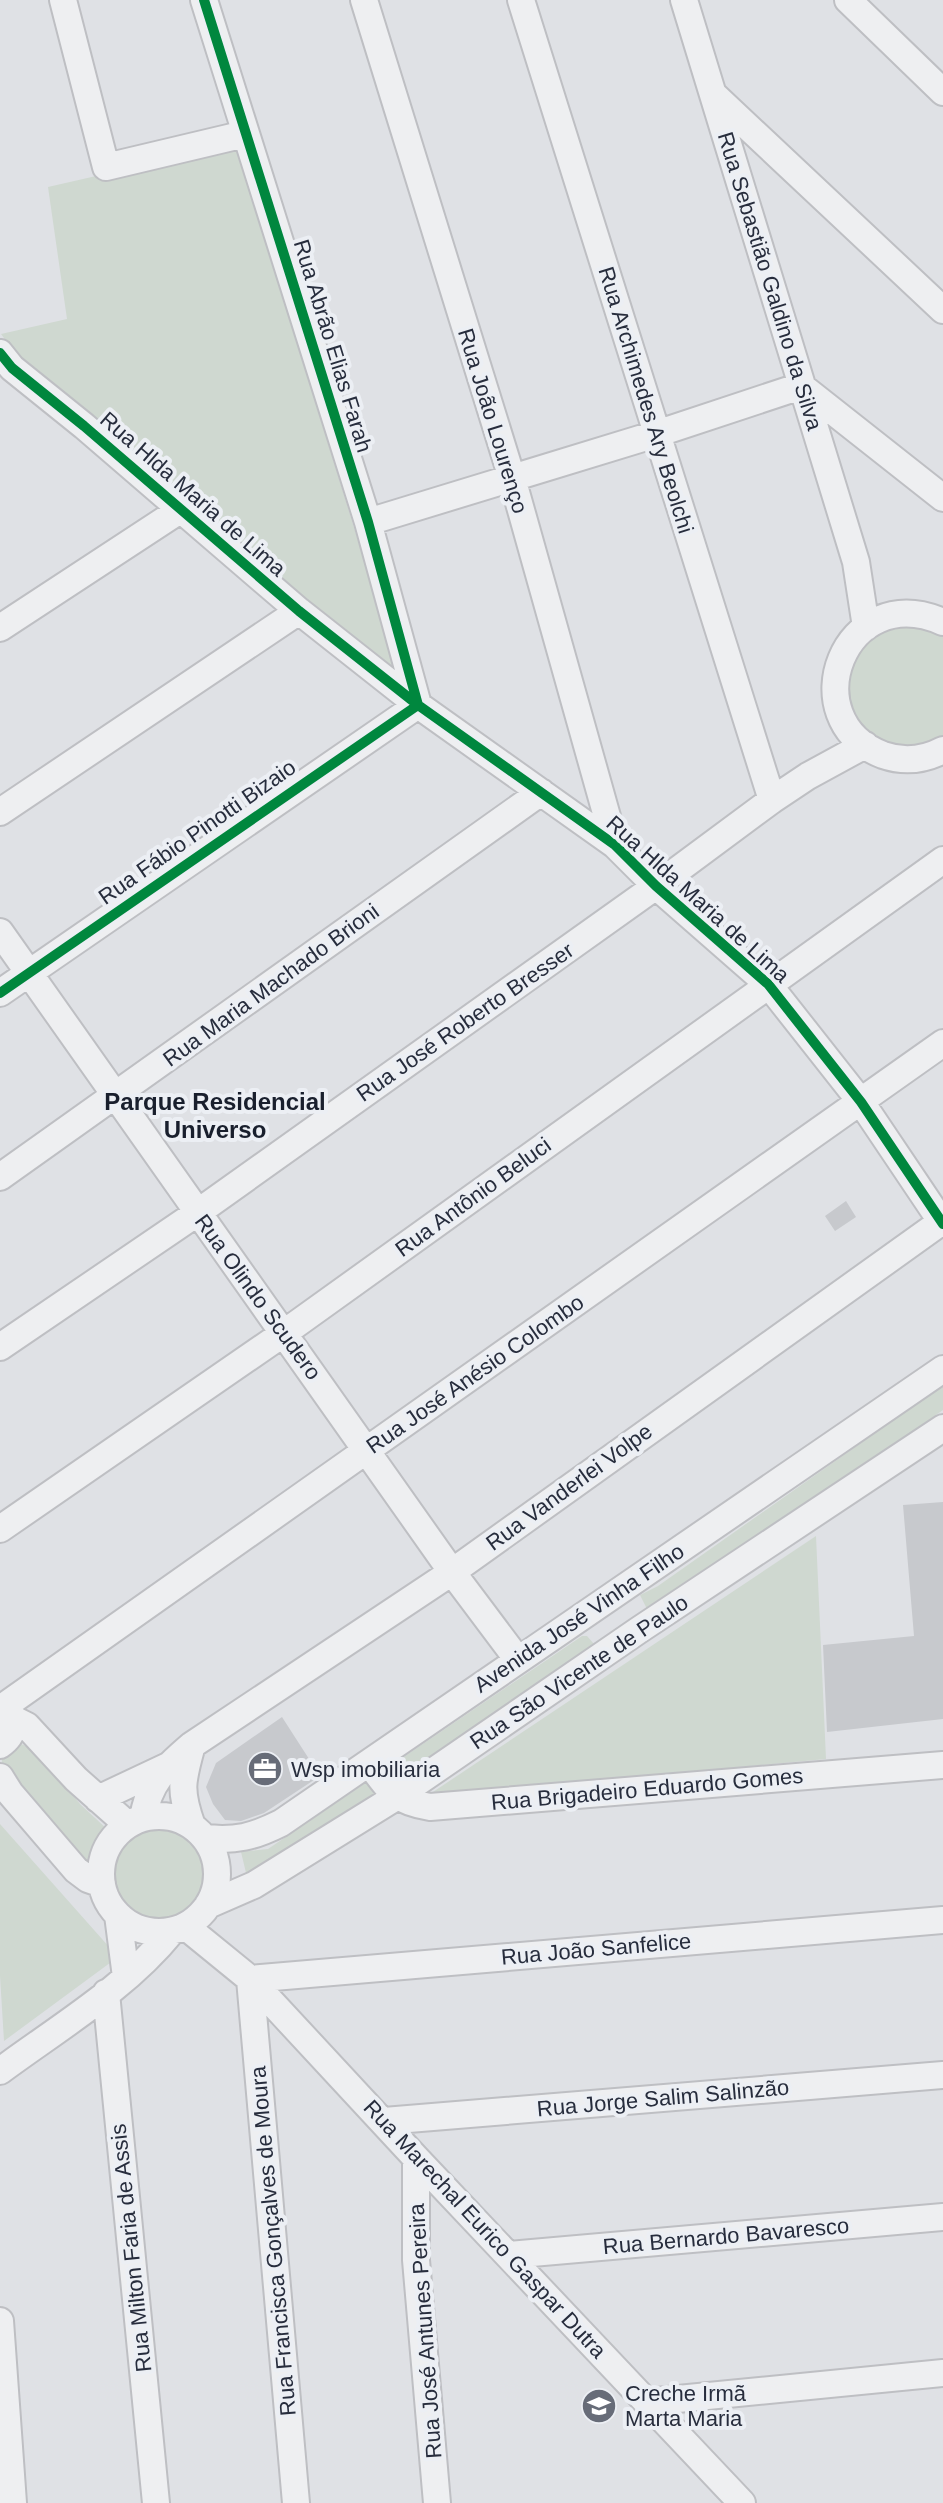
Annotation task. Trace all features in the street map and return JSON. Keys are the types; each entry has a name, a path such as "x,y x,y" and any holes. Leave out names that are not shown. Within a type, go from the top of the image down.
{"street":[{"path":"63,0 106,167 245,134"},
{"name":"Rua Abrão Elias Farah","path":"204,0 368,522 418,705"},
{"name":"Rua João Lourenço","path":"364,0 512,478 615,845"},
{"name":"Rua Archimedes Ary Beolchi","path":"521,0 772,800"},
{"name":"Rua Sebastião Galdino da Silva","path":"684,0 856,562 866,627"},
{"path":"848,0 943,92"},
{"path":"713,93 943,310"},
{"name":"Rua Hlda Maria de Lima","path":"0,353 12,368 299,611 418,705 615,845 656,886 768,984 861,1102 942,1223"},
{"path":"368,522 801,386 943,498"},
{"path":"0,628 180,510"},
{"name":"Rua Sebastião Galdino da Silva","path":"856,562 898,613"},
{"path":"0,812 299,611"},
{"path":"937,611 898,613 866,627 850,642 839,662 835,684 838,706 856,736 889,757 928,757 942,752"},
{"name":"Rua Fábio Pinotti Bizaio","path":"0,993 418,705"},
{"name":"Rua José Roberto Bresser","path":"0,1347 197,1213 656,886 808,776 856,736"},
{"name":"Rua Maria Machado Brioni","path":"0,1177 541,792"},
{"name":"Rua Antônio Beluci","path":"0,1529 284,1333 943,860"},
{"name":"Rua Olindo Scudero","path":"0,932 452,1572 518,1660"},
{"name":"Rua José Anésio Colombo","path":"7,1708 943,1043"},
{"name":"Rua Vanderlei Volpe","path":"135,1822 155,1782 192,1745 452,1572 942,1223"},
{"name":"Avenida José Vinha Filho","path":"198,1832 228,1840 255,1836 281,1823 943,1369"},
{"name":"Rua São Vicente de Paulo","path":"0,2071 116,1985 192,1918 254,1885 396,1797 639,1630 943,1428"},
{"path":"613,1596 639,1630"},
{"path":"579,1620 607,1653"},
{"path":"0,1745 11,1734 7,1708"},
{"path":"7,1708 98,1799 135,1822"},
{"path":"192,1745 182,1780 183,1801 215,1859 216,1883 192,1918 157,1932 143,1930 118,1915 107,1901 101,1867 115,1837 135,1822 160,1816 177,1819 198,1832"},
{"path":"369,1763 396,1797"},
{"name":"Rua Brigadeiro Eduardo Gomes","path":"396,1797 414,1805 430,1807 943,1765"},
{"path":"98,1799 168,1766"},
{"path":"3,1789 76,1870 102,1884"},
{"name":"Rua Milton Faria de Assis","path":"118,1915 116,1985 156,2503"},
{"name":"Rua Marechal Eurico Gaspar Dutra","path":"192,1918 225,1957 250,1979 742,2503"},
{"name":"Rua João Sanfelice","path":"250,1979 943,1920"},
{"name":"Rua Francisca Gonçalves de Moura","path":"250,1979 296,2503"},
{"name":"Rua Jorge Salim Salinzão","path":"384,2121 943,2075"},
{"name":"Rua José Antunes Pereira","path":"416,2158 416,2260 437,2503"},
{"name":"Rua Bernardo Bavaresco","path":"509,2255 943,2217"},
{"path":"0,2321 13,2503"},
{"path":"647,2402 943,2373"}],"shaded area":[{"path":"236,144 400,677 28,370 1,334 67,319 48,187"},
{"path":"907,620 943,634 943,737 903,749 884,743 851,718 845,666 858,642"},
{"path":"943,1385 943,1410 655,1610 648,1611 640,1595 658,1586"},
{"path":"816,1536 826,1759 427,1796"},
{"path":"582,1636 587,1636 594,1644 593,1652 248,1881 241,1852 268,1849"},
{"path":"12,1744 31,1748 81,1805 108,1830 95,1850 90,1868 4,1773 2,1757"},
{"path":"0,1824 118,1957 4,2041 0,1976"},
{"path":"159,1828 177,1831 193,1841 203,1857 206,1875 203,1893 193,1909 177,1919 159,1922 141,1919 125,1909 115,1893 112,1875 115,1857 125,1841 141,1831"}],"building":[{"path":"846,1201 856,1217 835,1231 825,1216"},
{"path":"943,1502 943,1719 827,1732 823,1645 914,1636 903,1505"},
{"name":"Wsp imobiliaria","path":"282,1717 320,1776 264,1813 241,1821 225,1820 213,1804 206,1787 216,1763"}],"cycle path":[{"path":"0,993 418,705 368,522 204,0"},
{"path":"0,353 12,368 299,611 418,705 615,845 656,886 768,984 861,1102 943,1224"}],"place":[{"name":"Wsp imobiliaria","path":"265,1769"},
{"name":"Creche Irmã Marta Maria","path":"599,2406"}],"district":[{"name":"Parque Residencial Universo","path":"215,1115"}]}
